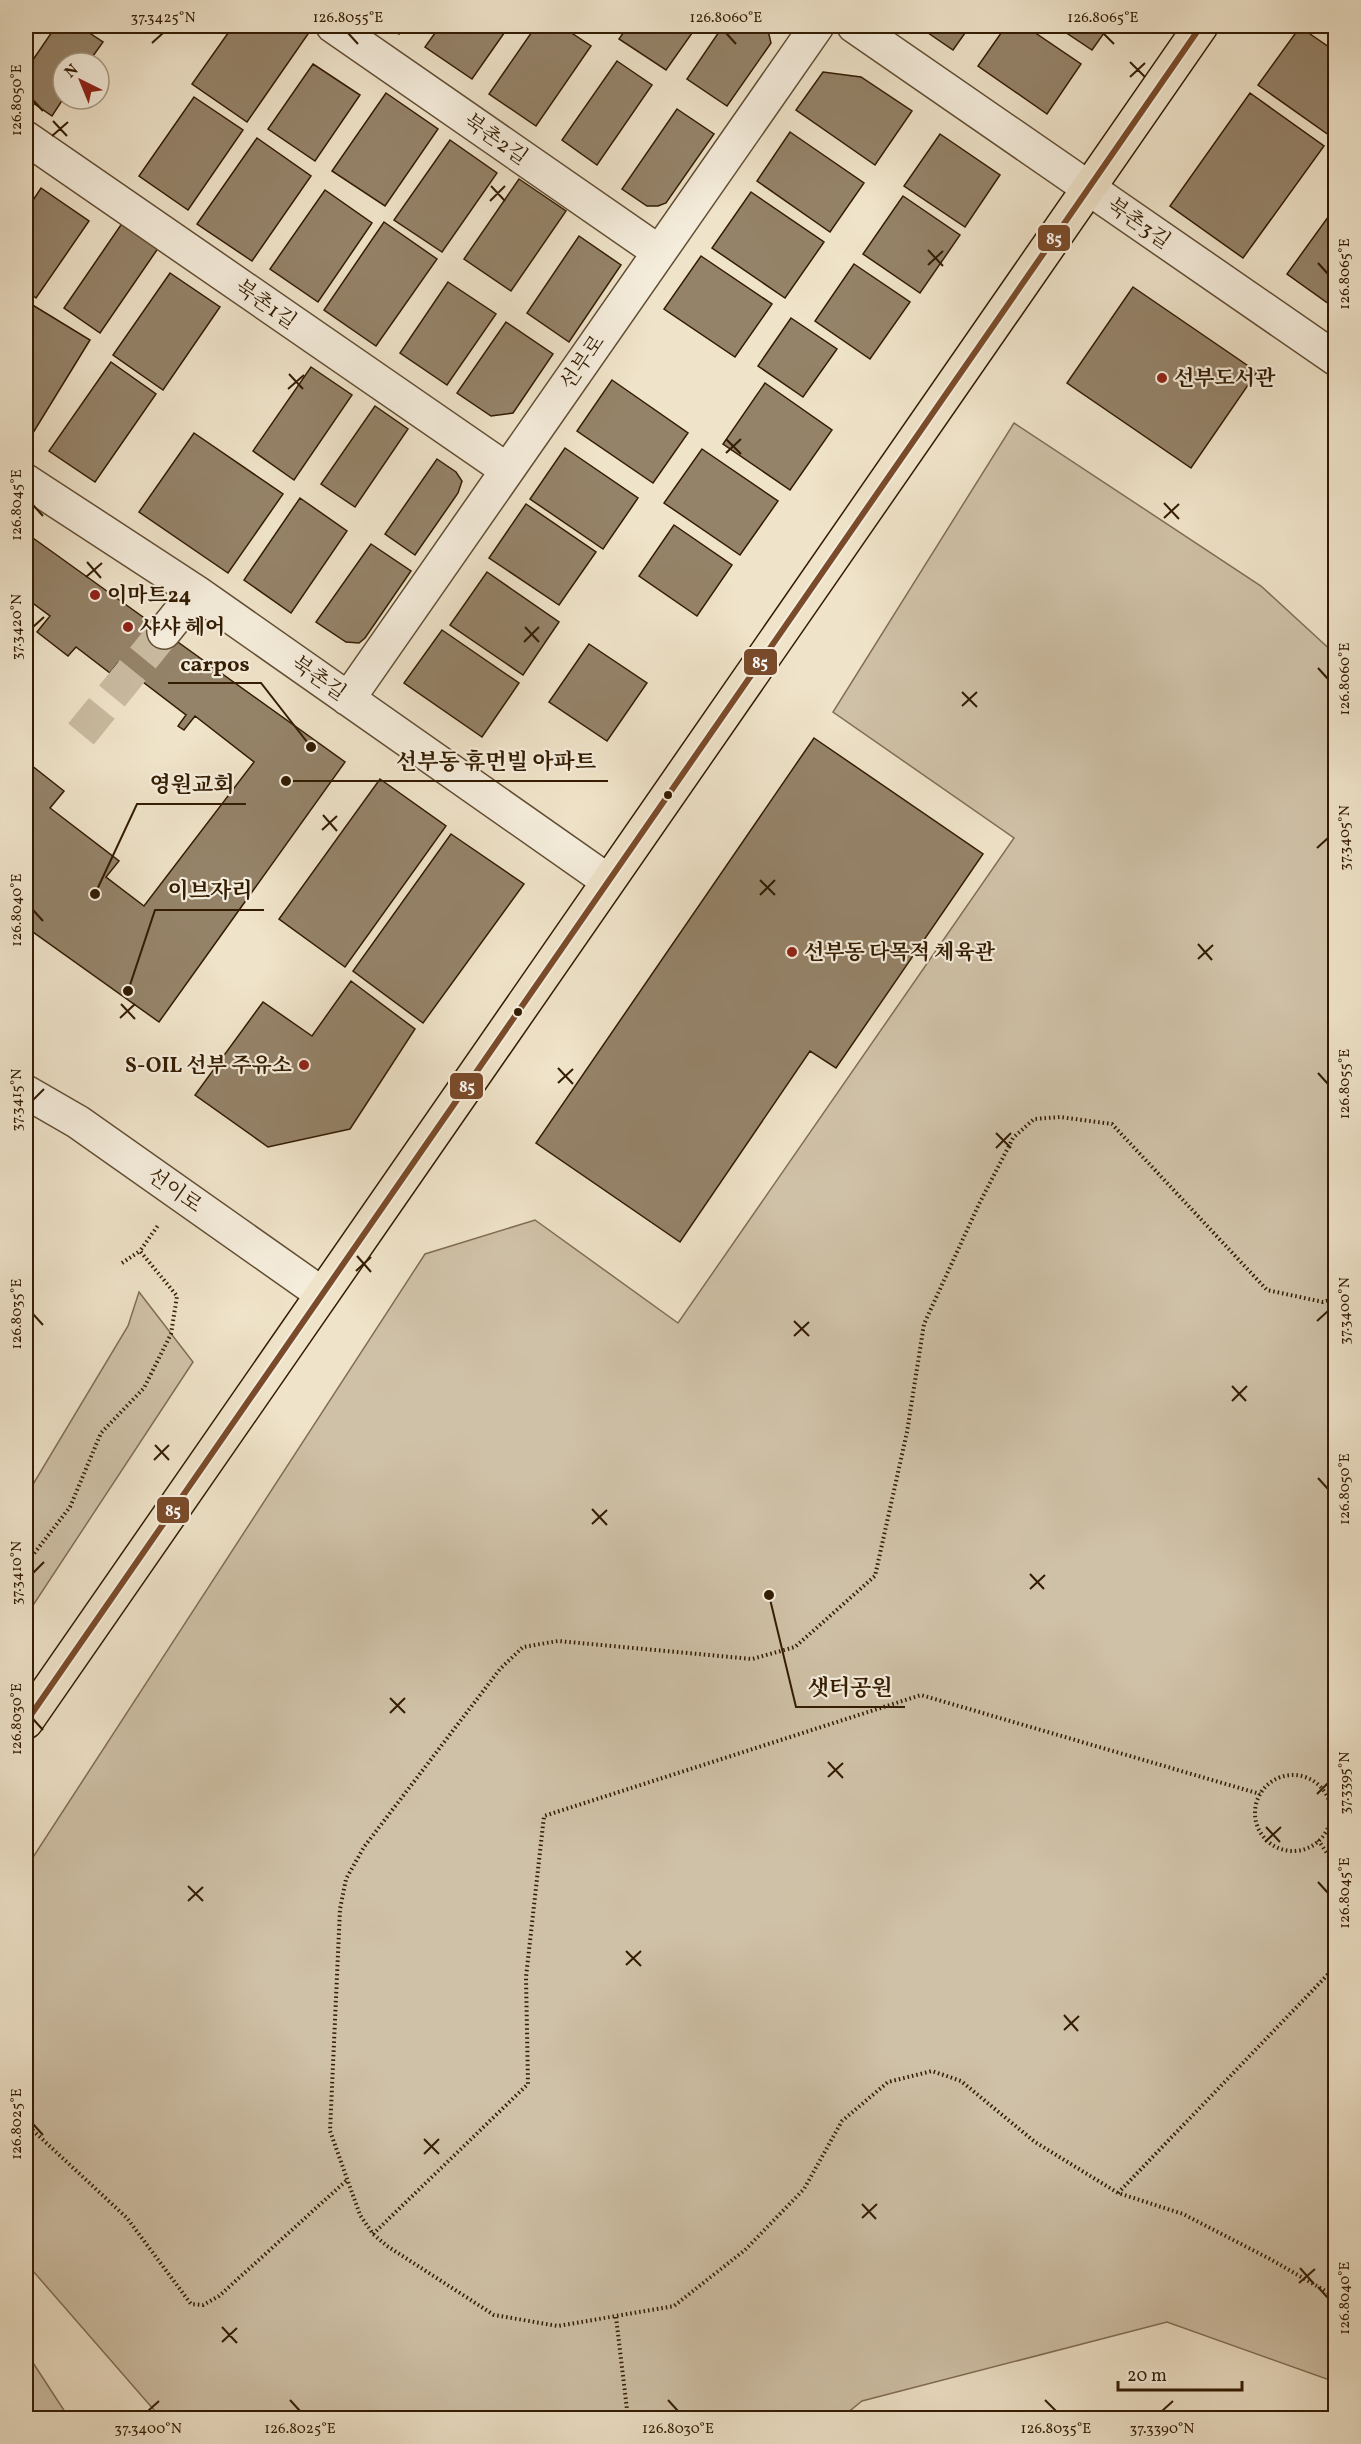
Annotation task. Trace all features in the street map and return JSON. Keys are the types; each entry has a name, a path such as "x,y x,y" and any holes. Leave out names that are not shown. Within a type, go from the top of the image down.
{"main road":[{"path":"26,1722 1200,26"}],"street":[{"name":"북촌2길","path":"333,26 659,252"},
{"name":"선부로","path":"348,699 817,26"},
{"name":"북촌3길","path":"854,26 1335,359"},
{"name":"북촌1길","path":"26,138 507,470"},
{"name":"북촌길","path":"26,481 196,592 608,881"},
{"path":"164,632 196,592"},
{"name":"선이로","path":"26,1092 78,1122 322,1294"}],"path":[{"path":"1335,1298 1323,1302 1267,1290 1112,1124 1060,1118 1034,1119 1013,1138 924,1324 907,1432 874,1576 795,1647 752,1659 558,1641 523,1647 500,1669 364,1847 346,1879 340,1909 330,2131 360,2216 373,2234 387,2246 494,2315 558,2326 674,2306 745,2250 804,2189 842,2121 888,2082 932,2071 961,2081 1035,2142 1118,2193 1183,2214 1270,2259 1335,2297"},
{"path":"122,1263 140,1251 180,1194"},
{"path":"26,1563 70,1508 101,1433 144,1388 171,1334 177,1296 140,1251"},
{"path":"373,2234 528,2084 526,1977 544,1816 921,1695 1260,1794"},
{"path":"1290,1775 1302,1776 1322,1788 1333,1810 1324,1833 1318,1840 1304,1849 1291,1851 1268,1842 1255,1819 1255,1806 1260,1794 1268,1784 1290,1775"},
{"path":"1318,1840 1335,1866"},
{"path":"1118,2193 1335,1966"},
{"path":"26,2124 127,2218 191,2304 203,2305 219,2296 347,2180"},
{"path":"616,2317 628,2418"}],"shaded area":[{"path":"1014,423 1261,586 1335,654 1335,2382 1167,2322 862,2401 841,2418 161,2418 26,2263 26,1868 425,1254 535,1220 678,1323 1014,838 833,712"},
{"path":"139,1292 193,1362 26,1616 26,1496 128,1326"},
{"path":"26,2352 69,2418 26,2418"}],"building":[{"path":"56,26 79,26 103,42 97,51 51,51 51,111 55,111 52,116 26,98 26,70"},
{"path":"109,26 125,26 120,33"},
{"path":"233,26 296,26 308,34 247,122 192,84"},
{"path":"386,26 405,26 399,34"},
{"path":"440,26 509,26 472,79 425,47"},
{"path":"536,26 561,26 591,46 536,126 489,94"},
{"path":"628,26 697,26 666,70 619,39"},
{"path":"723,26 767,26 771,43 727,106 687,79"},
{"path":"918,26 970,26 953,50"},
{"path":"1006,26 1025,26 1081,64 1047,114 978,66"},
{"path":"1056,26 1109,26 1092,50"},
{"path":"1300,27 1336,52 1336,134 1333,138 1258,85"},
{"path":"617,61 652,85 597,165 562,140"},
{"path":"313,64 360,95 315,161 268,129"},
{"path":"823,72 861,77 912,111 875,165 796,110"},
{"path":"386,93 438,129 385,206 332,171"},
{"path":"1250,93 1324,146 1243,258 1170,206"},
{"path":"194,97 243,130 188,210 139,176"},
{"path":"677,109 714,134 666,203 647,206 622,189"},
{"path":"790,132 864,183 830,232 757,181"},
{"path":"940,134 1000,175 965,227 904,186"},
{"path":"257,138 311,176 252,261 197,224"},
{"path":"450,140 497,173 442,252 394,220"},
{"path":"519,179 566,211 511,291 464,259"},
{"path":"41,188 89,221 36,298 26,290 26,211"},
{"path":"325,190 372,223 318,302 270,269"},
{"path":"751,192 824,242 785,298 712,248"},
{"path":"903,196 960,235 920,293 863,254"},
{"path":"1336,206 1336,309 1287,274"},
{"path":"125,219 161,244 100,333 64,308"},
{"path":"384,222 437,259 376,346 324,310"},
{"path":"579,236 621,265 569,342 527,313"},
{"path":"701,256 772,304 735,357 664,309"},
{"path":"854,264 910,302 870,359 815,321"},
{"path":"170,273 220,307 163,390 113,355"},
{"path":"448,282 496,314 447,385 400,353"},
{"name":"선부도서관","path":"1133,287 1257,372 1191,468 1067,383"},
{"path":"26,301 90,340 28,441 26,439"},
{"path":"791,318 837,349 803,397 758,366"},
{"path":"506,322 553,354 513,413 491,416 457,393"},
{"path":"111,362 156,394 95,482 49,451"},
{"path":"311,367 352,395 294,480 253,451"},
{"path":"612,380 688,433 653,483 577,431"},
{"path":"765,383 832,430 790,490 723,444"},
{"path":"375,406 408,429 355,507 321,484"},
{"path":"194,433 283,494 228,573 139,512"},
{"path":"565,448 638,498 603,549 530,499"},
{"path":"702,449 778,501 740,555 664,503"},
{"path":"437,459 456,472 462,481 458,493 415,555 385,534"},
{"path":"300,498 347,531 291,613 244,580"},
{"path":"526,504 596,552 559,605 489,558"},
{"path":"674,525 732,565 697,616 639,576"},
{"path":"26,533 345,762 159,1022 26,927 26,772 31,765 64,791 50,808 119,861 106,877 144,906 254,762 195,716 184,730 178,726 186,715 118,663 110,673 76,647 68,656 37,632 50,616 26,598"},
{"path":"371,544 411,571 365,638 359,643 346,642 316,622"},
{"path":"487,572 559,622 523,675 450,625"},
{"path":"442,630 519,683 482,737 404,683"},
{"path":"589,644 647,683 607,741 549,702"},
{"name":"선부동 다목적 체육관","path":"814,738 983,854 836,1068 810,1051 680,1242 536,1143"},
{"path":"380,779 446,826 345,967 279,919"},
{"path":"451,834 524,884 423,1023 353,971"},
{"name":"S-OIL 선부 주유소","path":"351,981 415,1029 350,1129 268,1147 195,1095 263,1002 312,1036"},
{"path":"1148,2414 1149,2418 1119,2418"}],"tunnel":[{"path":"81,734 164,632"}],"transit line":[{"name":"85","path":"26,1722 1201,26"}],"place":[{"name":"선부도서관","path":"1162,378"},
{"name":"이마트24","path":"95,595"},
{"name":"샤샤 헤어","path":"128,627"},
{"name":"carpos","path":"311,747"},
{"name":"선부동 휴먼빌 아파트","path":"286,781"},
{"name":"영원교회","path":"95,894"},
{"name":"선부동 다목적 체육관","path":"792,952"},
{"name":"이브자리","path":"128,991"},
{"name":"S-OIL 선부 주유소","path":"304,1065"},
{"name":"샛터공원","path":"769,1595"}]}
